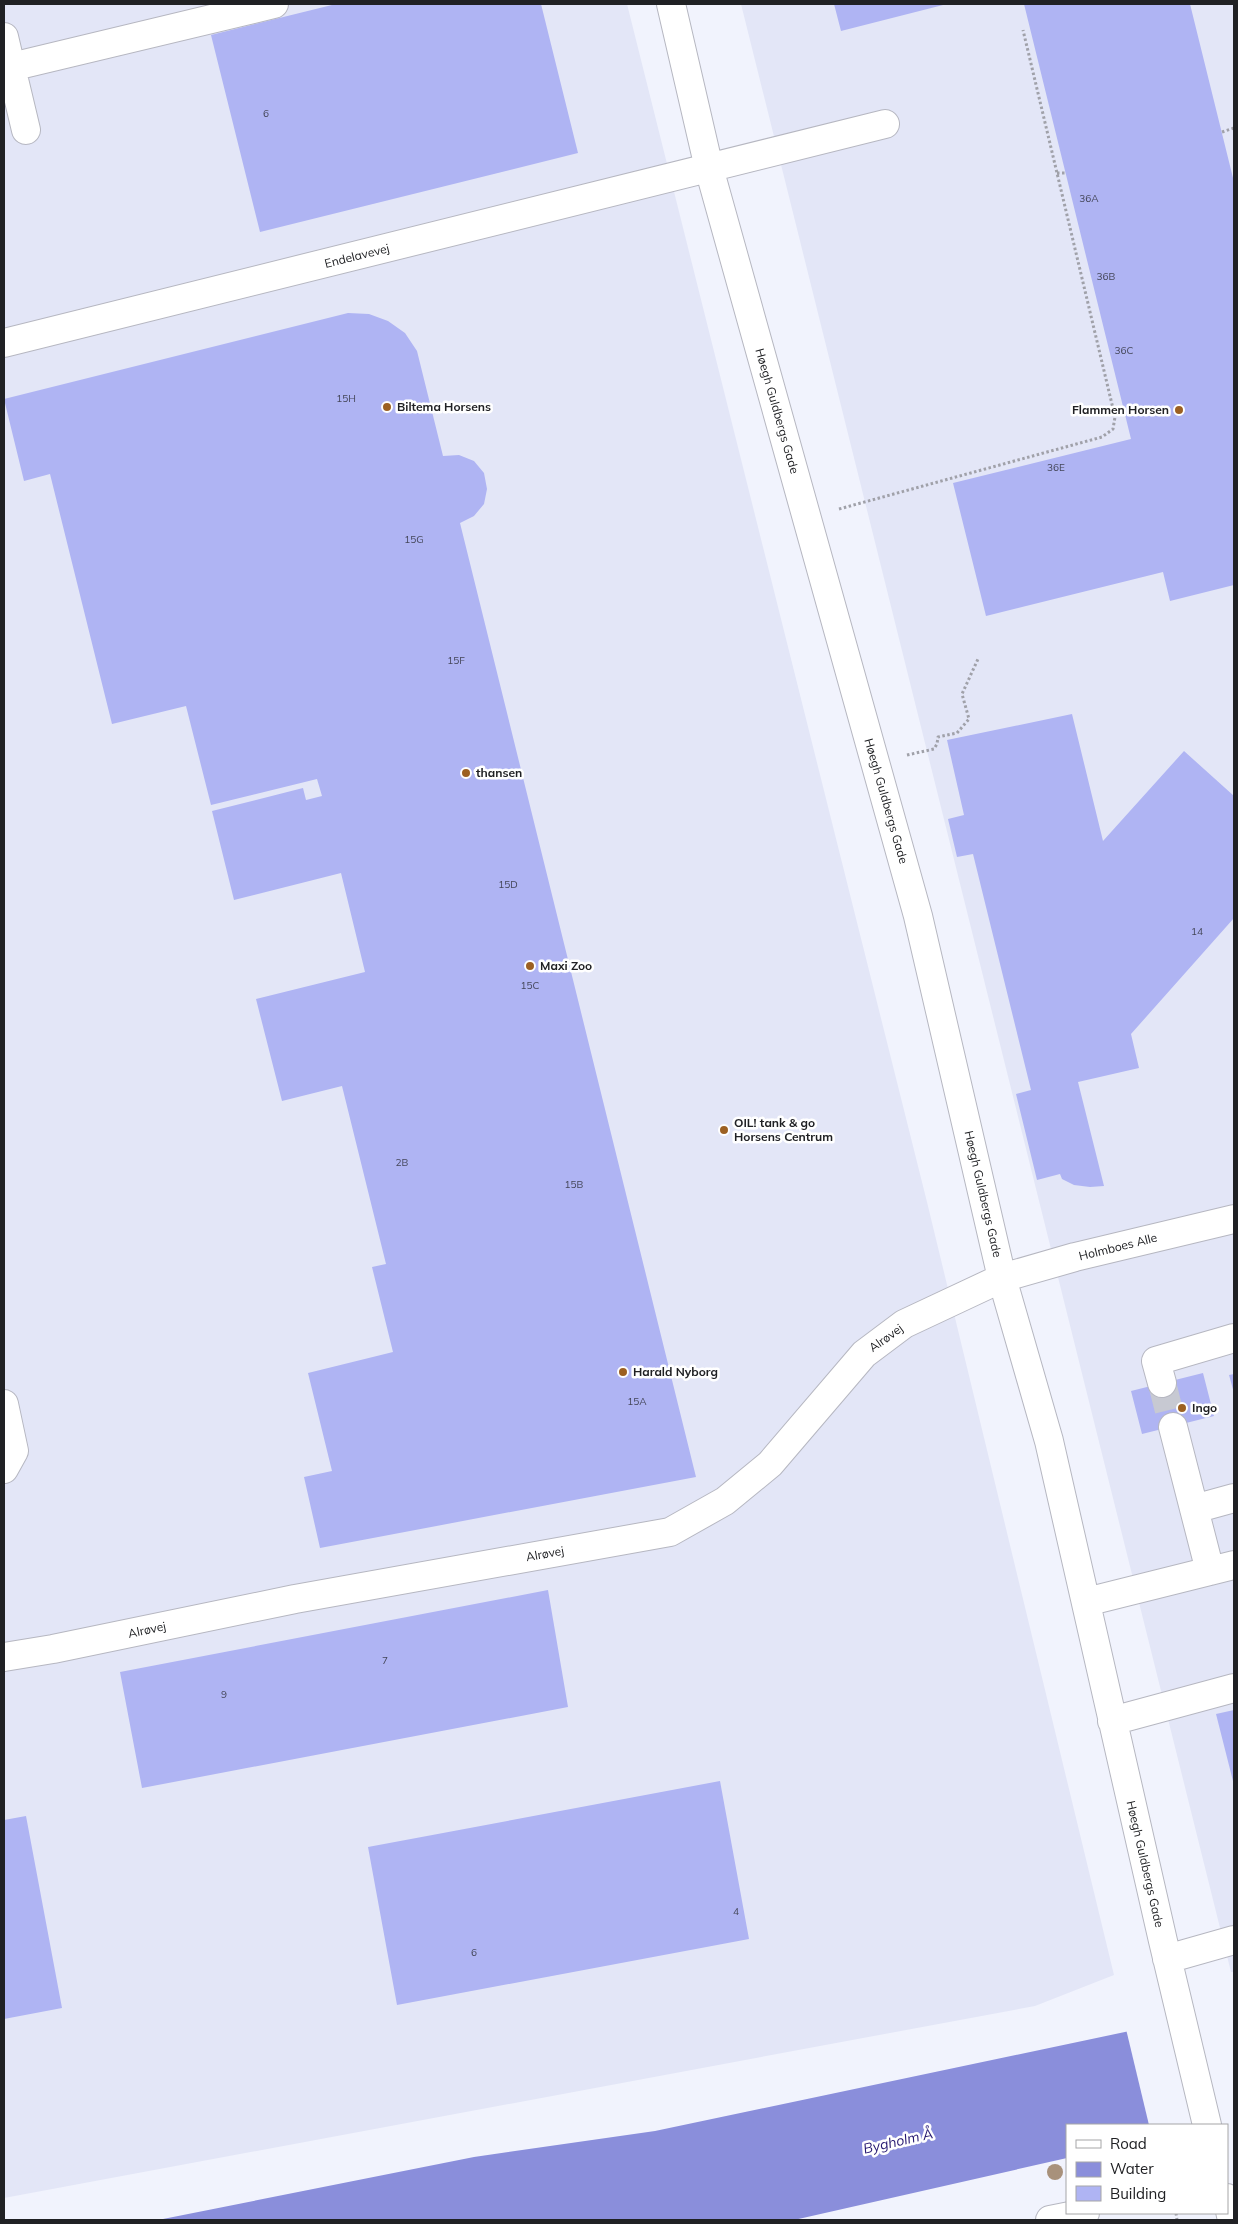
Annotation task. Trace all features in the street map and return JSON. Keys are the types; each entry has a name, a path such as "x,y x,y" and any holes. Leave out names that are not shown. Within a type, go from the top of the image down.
{"street":[{"path":"11,67 274,4"},
{"name":"Høegh Guldbergs Gade","path":"671,4 709,168 918,916 1002,1278 1049,1441 1112,1721 1207,2124"},
{"path":"4,37 26,130"},
{"name":"Endelavevej","path":"4,343 886,124"},
{"name":"Holmboes Alle","path":"1002,1278 1234,1218"},
{"name":"Alrøvej","path":"4,1657 53,1649 295,1599 670,1532 725,1501 770,1464 864,1354 904,1324 1002,1278"},
{"path":"1162,1383 1156,1361 1234,1338"},
{"path":"4,1404 14,1451 4,1469"},
{"path":"1086,1602 1222,1568 1194,1509 1173,1427"},
{"path":"1194,1509 1234,1498"},
{"path":"1112,1721 1234,1688"},
{"path":"1167,1959 1234,1940"},
{"path":"1228,2202 1232,2220"},
{"path":"1050,2220 1080,2214"}],"path":[{"path":"807,518 1102,437 1113,429 1116,417 1023,30"},
{"path":"1222,132 1234,128"},
{"path":"1057,173 1066,173"},
{"path":"875,763 934,749 938,737 957,733 969,719 962,694 978,659"}],"shaded area":[{"path":"4,4 627,4 927,1202 1114,1975 1035,2006 4,2198"},
{"path":"741,4 1234,4 1234,1972 1231,1972"}],"water":[{"name":"Bygholm Å","path":"1234,2009 1210,2124 1066,2124 1066,2158 794,2220 158,2220 474,2157 655,2131"}],"pier":[{"path":"1234,2006 1234,2122 1225,2124 1149,2124 1126,2029"}],"building":[{"path":"336,4 541,4 578,153 260,232 211,35"},
{"path":"834,4 947,4 841,31"},
{"path":"1024,4 1190,4 1234,182 1234,585 1170,601 1163,572 986,616 953,483 1131,439"},
{"path":"348,313 369,314 388,321 405,333 417,351 443,456 459,455 474,461 484,473 487,489 484,504 474,516 460,523 696,1477 320,1548 304,1477 332,1471 308,1373 393,1352 372,1267 386,1264 342,1086 282,1101 256,999 365,972 341,873 234,900 212,811 303,788 306,800 322,796 317,779 211,805 186,706 112,724 50,474 24,481 4,399"},
{"path":"1072,714 1103,841 1184,751 1234,796 1234,918 1131,1034 1139,1068 1078,1082 1104,1186 1090,1187 1074,1185 1062,1179 1060,1174 1037,1180 1016,1094 1031,1090 973,854 957,857 948,819 964,815 947,740"},
{"path":"1203,1373 1214,1416 1142,1434 1131,1391"},
{"path":"1234,1374 1234,1393 1229,1375"},
{"path":"548,1590 568,1707 142,1788 120,1672"},
{"path":"1234,1710 1234,1785 1216,1714"},
{"path":"720,1781 749,1939 397,2005 368,1847"},
{"path":"26,1816 62,2008 4,2019 4,1820"}],"tunnel":[{"path":"1162,1383 1173,1427"}],"place":[{"name":"Biltema Horsens","path":"387,407"},
{"name":"Flammen Horsen","path":"1179,410"},
{"name":"thansen","path":"466,773"},
{"name":"Maxi Zoo","path":"530,966"},
{"name":"OIL! tank & go Horsens Centrum","path":"724,1130"},
{"name":"Harald Nyborg","path":"623,1372"},
{"name":"Ingo","path":"1182,1408"}]}
